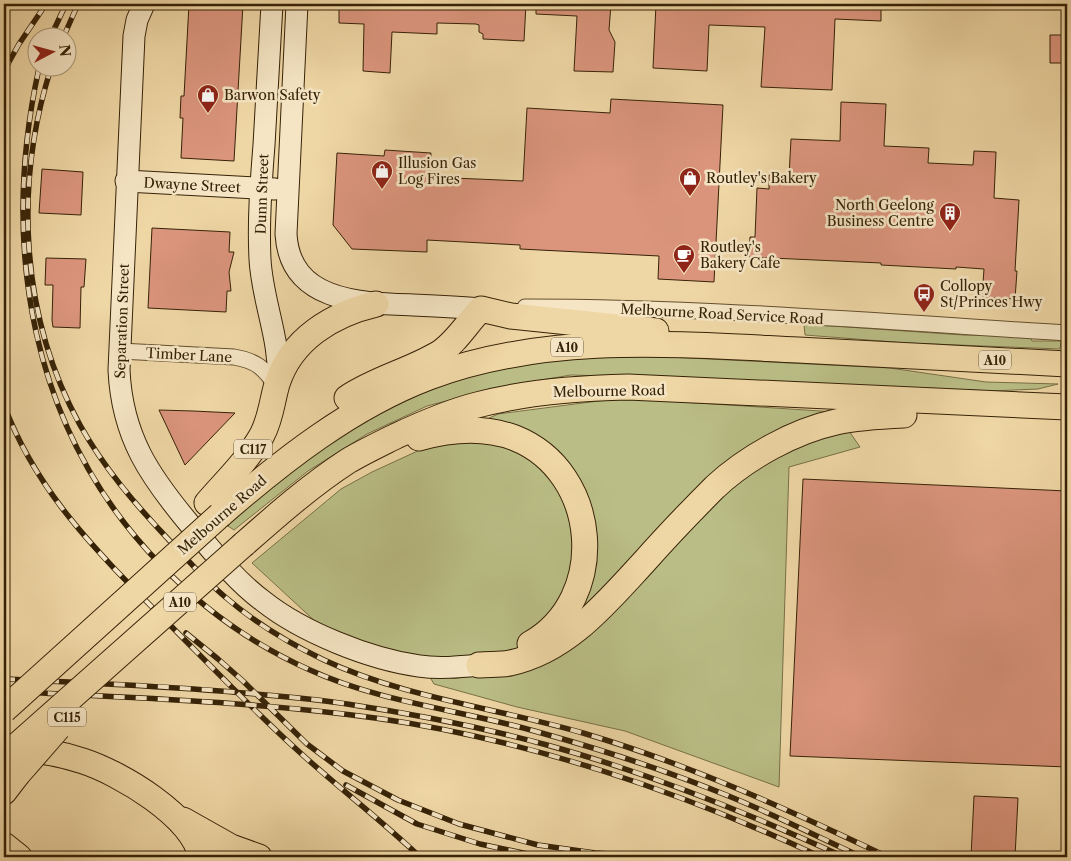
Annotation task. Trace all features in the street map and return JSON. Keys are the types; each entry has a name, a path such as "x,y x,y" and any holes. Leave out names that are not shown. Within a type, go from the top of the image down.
{"highway":[{"path":"277,385 289,359 310,334 334,319 376,304"},
{"path":"249,491 299,434 315,419 352,395 439,353 452,343 482,309 511,316 654,330 734,347"},
{"name":"Melbourne Road","path":"214,509 249,491 308,445 364,407 427,378 457,368 513,354 596,345 630,344 734,347 1067,364"},
{"name":"C117","path":"4,710 118,608 214,509 262,435 268,422 277,385"},
{"name":"Melbourne Road","path":"116,659 244,544 308,490 349,461 415,427 476,405 547,392 628,387 1067,407"},
{"path":"479,665 508,663 524,659 574,632 604,605 729,474 783,441 833,422 1004,404"},
{"path":"349,461 430,435 464,430 482,430 516,439 530,446 548,460 564,478 573,492 580,511 585,544 584,564 573,599 550,630 536,641 518,651 479,665"},
{"name":"C115","path":"8,774 116,659"},
{"path":"4,748 48,752 85,762 125,780 172,814 217,840 259,857"},
{"path":"172,814 192,836 201,857"},
{"path":"4,845 19,857"}],"main road":[{"name":"Separation Street","path":"144,4 137,20 134,36 119,370 122,405 127,425 137,449 159,487 171,502 209,547 246,587 263,602 330,639 364,652 418,666 440,668 479,665"},
{"name":"Dunn Street","path":"272,4 261,188 261,271 276,344 279,366 277,385"},
{"name":"Dunn Street","path":"297,4 286,245 293,265 299,273 317,288 329,294 376,304"},
{"name":"Dwayne Street","path":"126,181 288,190"},
{"name":"Melbourne Road Service Road","path":"376,304 482,309"}],"street":[{"name":"Melbourne Road Service Road","path":"482,309 519,307 726,313 1067,333"},
{"name":"Timber Lane","path":"120,351 248,360 258,364 277,385"}],"green space":[{"path":"804,324 963,335 1030,336 1032,341 1061,341 1060,349 907,343 805,335"},
{"path":"615,356 890,368 986,382 1058,384 1038,389 991,391 571,375 499,387 427,406 367,434 308,471 234,530 228,526 263,492 301,462 362,424 425,392 468,376 504,367 559,360"},
{"path":"621,398 836,412 860,447 789,467 779,787 625,731 517,707 434,684 419,659 365,643 317,623 252,563 341,489 372,472 498,414"}],"building":[{"path":"189,4 243,4 234,161 181,158 183,118 180,118 181,96 184,96"},
{"path":"339,4 526,4 524,41 483,39 483,34 479,32 479,25 476,24 437,23 437,34 392,32 390,73 363,71 364,24 339,23"},
{"path":"536,4 611,4 609,30 615,42 613,72 574,71 577,16 536,14"},
{"path":"656,4 881,4 881,21 835,19 832,90 761,87 765,27 709,25 707,71 653,68"},
{"path":"1050,35 1063,35 1062,63 1050,63"},
{"path":"611,99 723,105 714,282 658,279 659,256 520,249 520,245 427,240 427,252 352,249 333,225 337,153 384,156 385,150 431,153 430,177 523,181 527,108 610,113"},
{"path":"841,102 886,104 884,146 929,148 928,163 973,165 974,151 996,152 994,198 1019,200 1015,299 982,297 984,269 749,257 750,237 755,237 757,188 769,189 769,175 789,176 791,139 840,141"},
{"path":"42,169 83,172 81,215 39,213"},
{"path":"152,228 230,232 229,252 234,252 229,272 231,291 227,291 226,312 148,308"},
{"path":"46,258 86,259 84,287 81,287 80,328 53,327 53,285 45,285"},
{"path":"159,410 193,411 235,413 185,465"},
{"path":"803,479 1067,491 1067,767 790,756"},
{"path":"974,796 1018,798 1015,857 971,857"}],"railway":[{"path":"4,71 19,44 46,4"},
{"path":"55,28 66,4"},
{"path":"67,28 78,4"},
{"path":"37,78 28,135 23,202 26,268 36,333 55,396 81,456 117,512 161,565 177,581 212,611 249,637 289,660 337,681 365,691 538,732 683,778 747,804 862,857"},
{"path":"48,78 39,112 31,157 28,203 29,249 35,295 45,340 60,383 89,441 121,485 196,569 235,606 284,639 324,660 355,673 419,693 551,724 662,759 738,789 888,857"},
{"path":"4,405 18,437 52,494 115,570 278,732 420,857"},
{"path":"186,633 243,681 307,744 343,771 398,800 459,824 538,845 595,853 653,857"},
{"path":"4,679 225,691 302,698 372,708 472,727 522,738 623,768 698,795 844,857"},
{"path":"4,691 282,708 329,712 432,727 489,739 603,771 714,811 821,857"},
{"path":"346,785 417,824 480,844 542,857"}],"place":[{"name":"Barwon Safety","path":"208,114"},
{"name":"Illusion Gas Log Fires","path":"382,190"},
{"name":"Routley's Bakery","path":"690,197"},
{"name":"North Geelong Business Centre","path":"950,232"},
{"name":"Routley's Bakery Cafe","path":"684,274"},
{"name":"Collopy St/Princes Hwy","path":"924,313"}]}
